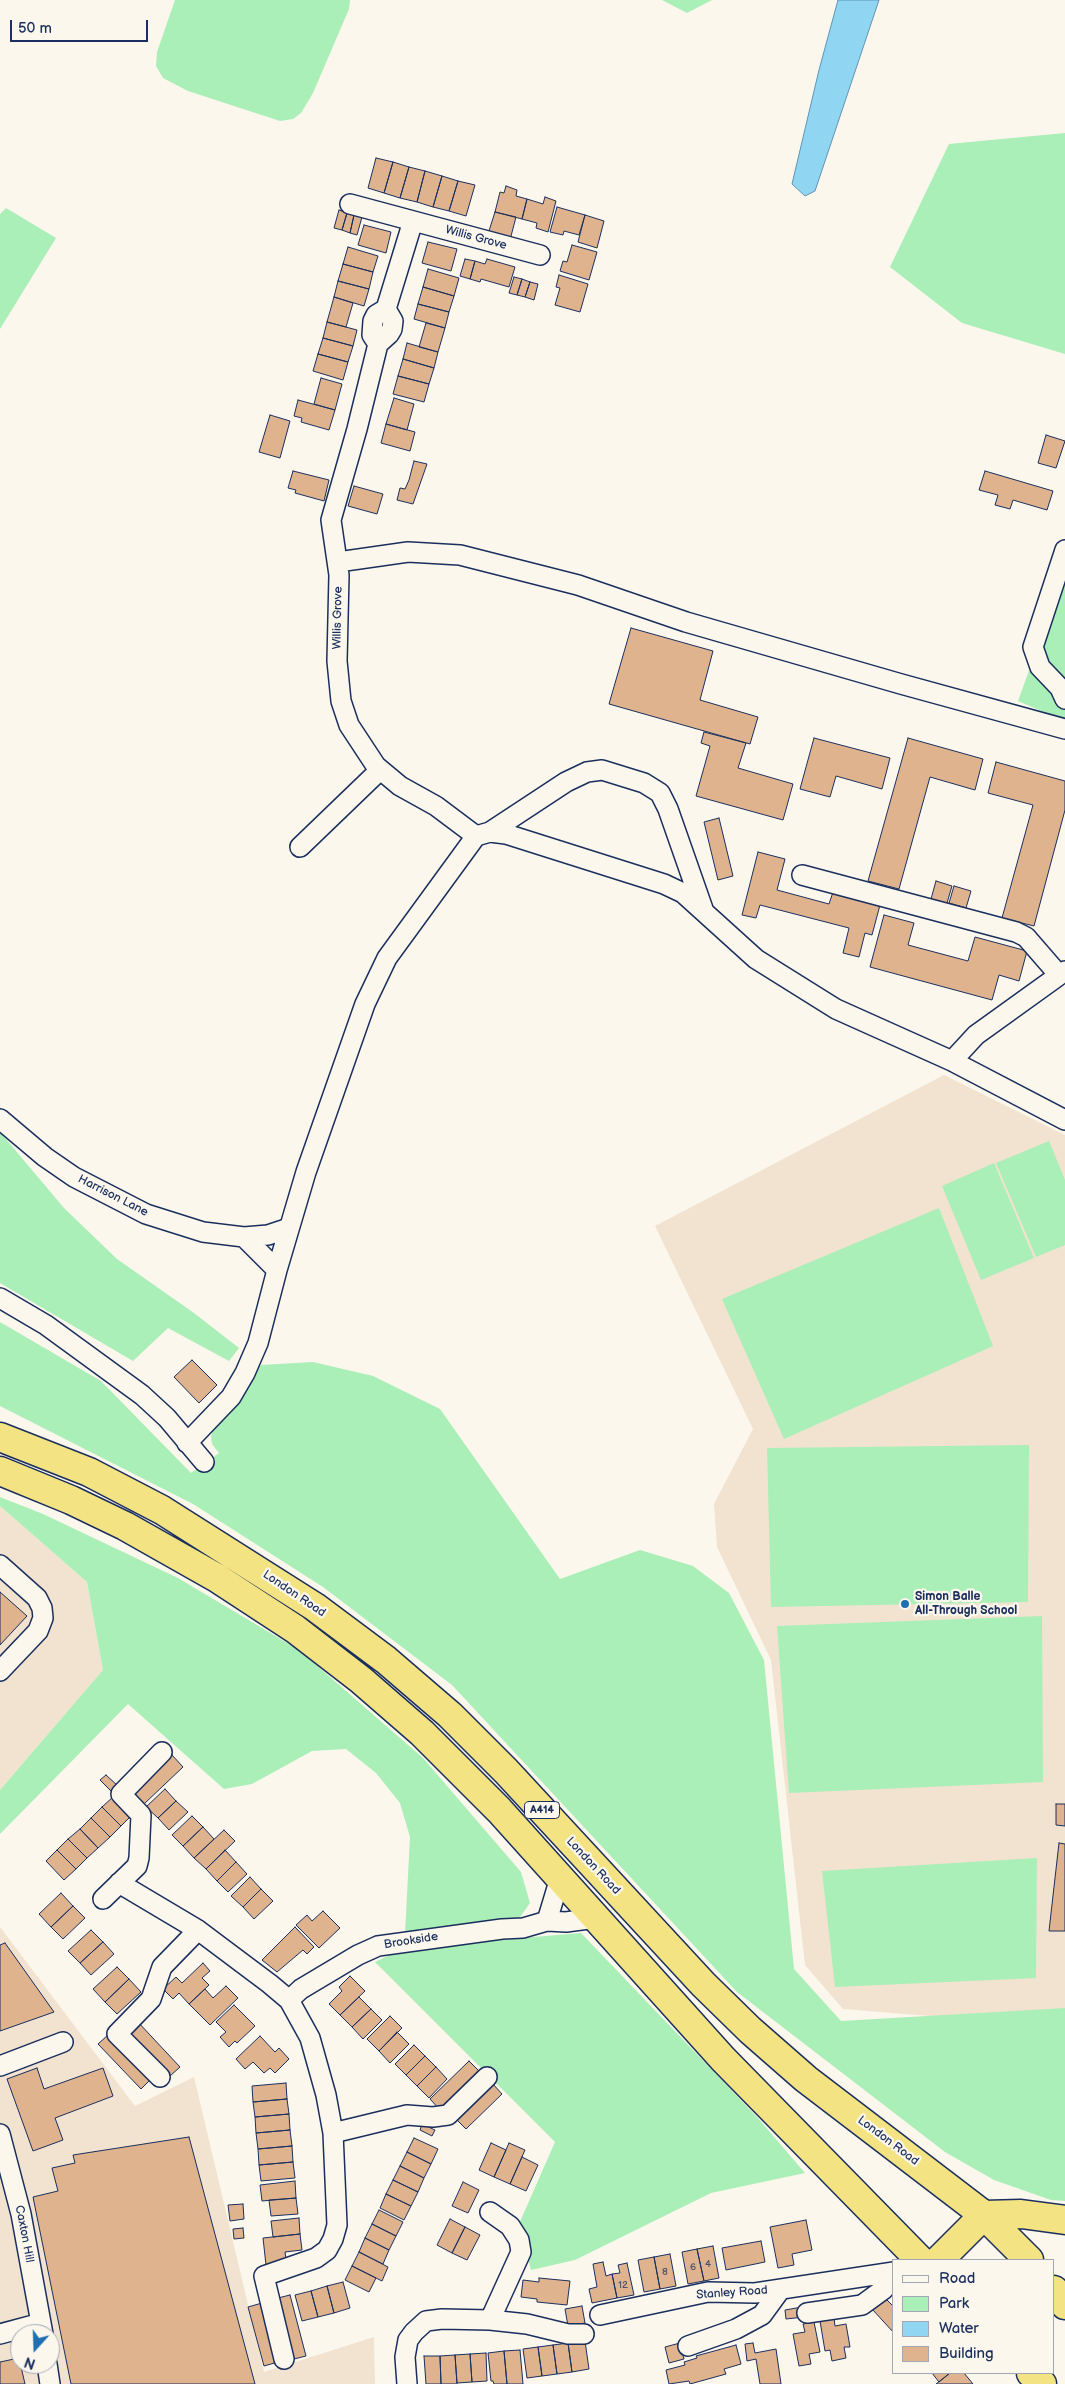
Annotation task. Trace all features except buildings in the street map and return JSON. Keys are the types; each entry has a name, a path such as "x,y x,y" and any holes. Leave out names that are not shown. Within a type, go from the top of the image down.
{"highway":[{"name":"London Road","path":"0,1437 89,1472 162,1510 315,1607 386,1660 450,1716 506,1771 703,1984 750,2030 806,2080 984,2216 1027,2259"},
{"name":"A414","path":"0,1470 71,1500 125,1526 217,1578 295,1629 361,1680 422,1733 499,1810 772,2111 919,2259"},
{"path":"940,2259 984,2216 1020,2214 1065,2220"},
{"path":"1055,2291 1065,2305"},
{"path":"1032,2374 1042,2384"}],"street":[{"name":"Willis Grove","path":"350,204 540,255"},
{"name":"Willis Grove","path":"413,221 386,309 376,315 373,321 372,334 378,344 357,430 331,520 338,562 337,661 341,701 349,725 380,770 400,786 483,834"},
{"path":"1065,550 1034,647 1040,666 1060,688 1065,699"},
{"path":"338,562 408,552 460,555 578,586 696,625 1065,729"},
{"path":"300,847 380,770"},
{"path":"187,1443 232,1397 246,1373 258,1343 289,1228 338,1079 372,989 387,958 483,834 566,782 587,772 602,770 644,783 660,793 664,801 703,910"},
{"path":"483,834 506,834 664,884 683,893 756,959 836,1009 952,1061 1065,1120"},
{"path":"802,875 1016,932 1026,937 1062,973 976,1035 952,1061"},
{"name":"Harrison Lane","path":"0,1119 45,1157 114,1199 174,1224 202,1232 244,1238 268,1235 289,1228"},
{"path":"244,1238 277,1270"},
{"path":"0,1298 46,1324 142,1395 167,1418 204,1462"},
{"path":"0,1565 37,1598 42,1608 43,1618 38,1631 0,1672"},
{"path":"103,1898 137,1866 139,1858 141,1815 121,1794 162,1752"},
{"path":"547,1921 560,1878"},
{"path":"119,1883 198,1930 289,2000 310,2038 326,2095 333,2133 337,2225 334,2239 327,2250 316,2258 264,2276 284,2359"},
{"name":"Brookside","path":"289,2000 301,1989 317,1979 358,1955 378,1946 446,1936 523,1928 547,1921 566,1922 596,1918"},
{"path":"160,2077 117,2034 151,1999 162,1967 198,1930"},
{"path":"0,2066 63,2042"},
{"path":"333,2133 407,2116 433,2117 448,2114 487,2077"},
{"name":"Caxton Hill","path":"0,2134 21,2214 41,2324"},
{"path":"490,2212 510,2226 519,2240 521,2252 490,2320"},
{"name":"Stanley Road","path":"600,2315 708,2292 755,2293 892,2272"},
{"path":"807,2313 862,2305 884,2289 892,2275"},
{"path":"688,2346 736,2329 762,2315 781,2289"},
{"path":"407,2384 405,2358 408,2340 426,2321 442,2319 490,2320 527,2324 568,2334 584,2334"}],"shaded area":[{"name":"Simon Balle All-Through School","path":"944,1075 1065,1135 1065,2027 843,2009 805,1965 771,1660 717,1547 714,1504 753,1429 655,1226"},
{"path":"0,1506 87,1582 103,1670 0,1790"},
{"path":"0,1927 135,2106 194,2077 264,2372 374,2337 375,2384 0,2384"}],"green space":[{"path":"175,0 350,0 349,9 313,93 301,113 293,119 280,121 188,91 163,78 156,66 157,52"},
{"path":"662,0 712,0 687,13"},
{"path":"1065,133 1065,354 962,323 890,267 949,144"},
{"path":"6,208 56,238 0,329 0,214"},
{"path":"1065,571 1065,721 1018,701"},
{"path":"0,1132 64,1208 117,1259 194,1313 239,1348 229,1361 168,1328 133,1361 0,1283"},
{"path":"1049,1141 1065,1180 1065,1245 1036,1257 996,1163"},
{"path":"994,1163 1034,1258 981,1280 942,1186"},
{"path":"939,1208 993,1346 784,1439 722,1299"},
{"path":"0,1322 101,1381 191,1473 219,1453 212,1444 213,1429 261,1365 313,1362 373,1376 440,1409 560,1579 640,1550 693,1566 729,1593 764,1660 794,1969 841,2021 1065,2008 1065,2201 1051,2200 994,2180 945,2152 737,1992 452,1685 323,1587 193,1504 0,1406"},
{"path":"1029,1445 1028,1602 771,1607 767,1448"},
{"path":"0,1497 43,1514 178,1578 299,1650 423,1758 521,1872 530,1903 518,1920 405,1934 410,1837 400,1803 376,1773 346,1749 312,1751 252,1784 224,1789 128,1704 0,1834 0,1790 103,1670 87,1582 0,1506"},
{"path":"1042,1616 1043,1782 789,1793 777,1626"},
{"path":"1037,1858 1036,1978 835,1987 822,1871"},
{"path":"581,1933 757,2117 805,2173 711,2193 575,2260 531,2270 519,2224 555,2142 375,1962 404,1948"}],"water":[{"path":"838,0 879,0 815,191 805,196 792,184"}],"place":[{"name":"Simon Balle All-Through School","path":"905,1604"}]}
